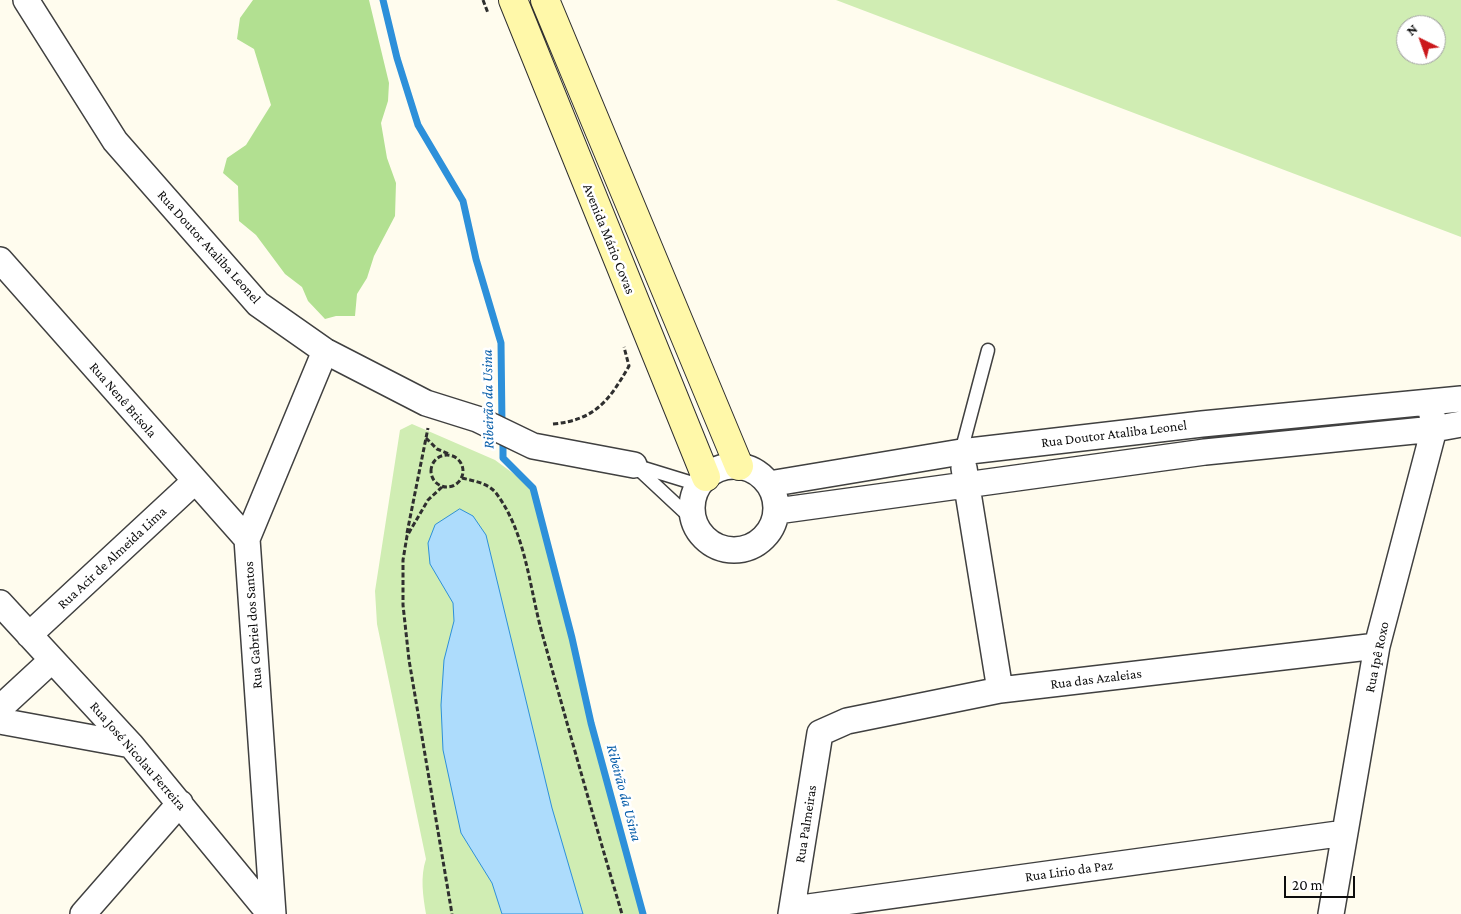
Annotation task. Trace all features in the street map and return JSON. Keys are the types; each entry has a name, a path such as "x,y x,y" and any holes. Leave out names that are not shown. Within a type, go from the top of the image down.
{"street":[{"name":"Rua Doutor Ataliba Leonel","path":"26,0 115,141 258,304 325,351 421,400 477,419 533,446 634,465"},
{"name":"Avenida Mário Covas","path":"513,0 703,481"},
{"path":"545,0 739,466"},
{"name":"Rua Nenê Brisola","path":"0,260 247,539"},
{"name":"Rua Gabriel dos Santos","path":"271,914 247,539 325,351"},
{"name":"Rua Doutor Ataliba Leonel","path":"769,484 961,452 1202,424 1461,399"},
{"name":"Rua Ipê Roxo","path":"1330,914 1377,646 1434,429 1430,403"},
{"path":"777,511 968,483 1205,452 1434,429 1461,424"},
{"path":"961,452 968,483 1000,690"},
{"path":"727,466 739,466 761,475 769,484 775,494 777,511 769,531 760,541 748,547 735,550 722,548 710,542 700,532 694,521 692,508 703,481 727,466"},
{"name":"Rua Acir de Almeida Lima","path":"28,635 195,481"},
{"name":"Rua José Nicolau Ferreira","path":"0,603 131,745 271,914"},
{"name":"Rua das Azaleias","path":"820,733 847,721 1000,690 1377,646"},
{"path":"0,708 52,660"},
{"path":"0,721 131,745"},
{"name":"Rua Palmeiras","path":"792,911 820,733"},
{"path":"83,914 180,803"},
{"name":"Rua Lirio da Paz","path":"792,911 1345,833"}],"lane":[{"path":"961,452 988,350"},
{"path":"634,465 703,481"},
{"path":"634,465 694,521"}],"path":[{"path":"483,0 490,18"},
{"path":"533,446 536,425 574,422 599,408 618,384 629,366 622,340"},
{"path":"421,400 429,415 403,560 403,605 409,660 452,914"},
{"path":"407,536 428,500 442,487 453,486 462,478 462,464 454,456 437,449 426,437"},
{"path":"442,487 434,480 432,465 439,457 454,456"},
{"path":"462,478 489,486 495,492 512,520 521,546 543,639 622,914"}],"green space":[{"path":"253,0 369,0 389,83 388,101 381,123 387,158 396,183 395,216 374,256 367,278 357,294 355,316 336,316 325,319 308,301 302,287 285,274 256,235 239,221 238,186 223,173 227,158 246,145 271,105 254,49 237,39 240,18"},
{"path":"836,0 1461,0 1461,237"},
{"path":"412,424 495,460 533,488 572,638 591,723 643,914 426,914 423,880 426,859 377,624 375,591 400,430"}],"water":[{"path":"460,509 473,516 486,535 552,808 583,914 502,914 492,883 461,833 443,750 441,705 444,660 454,621 453,603 430,564 428,543 435,525"}],"waterway":[{"name":"Ribeirão da Usina","path":"383,0 397,58 418,125 463,201 476,259 501,343 502,425"},
{"name":"Ribeirão da Usina","path":"503,436 503,458 533,488 572,638 591,723 643,914"}]}
